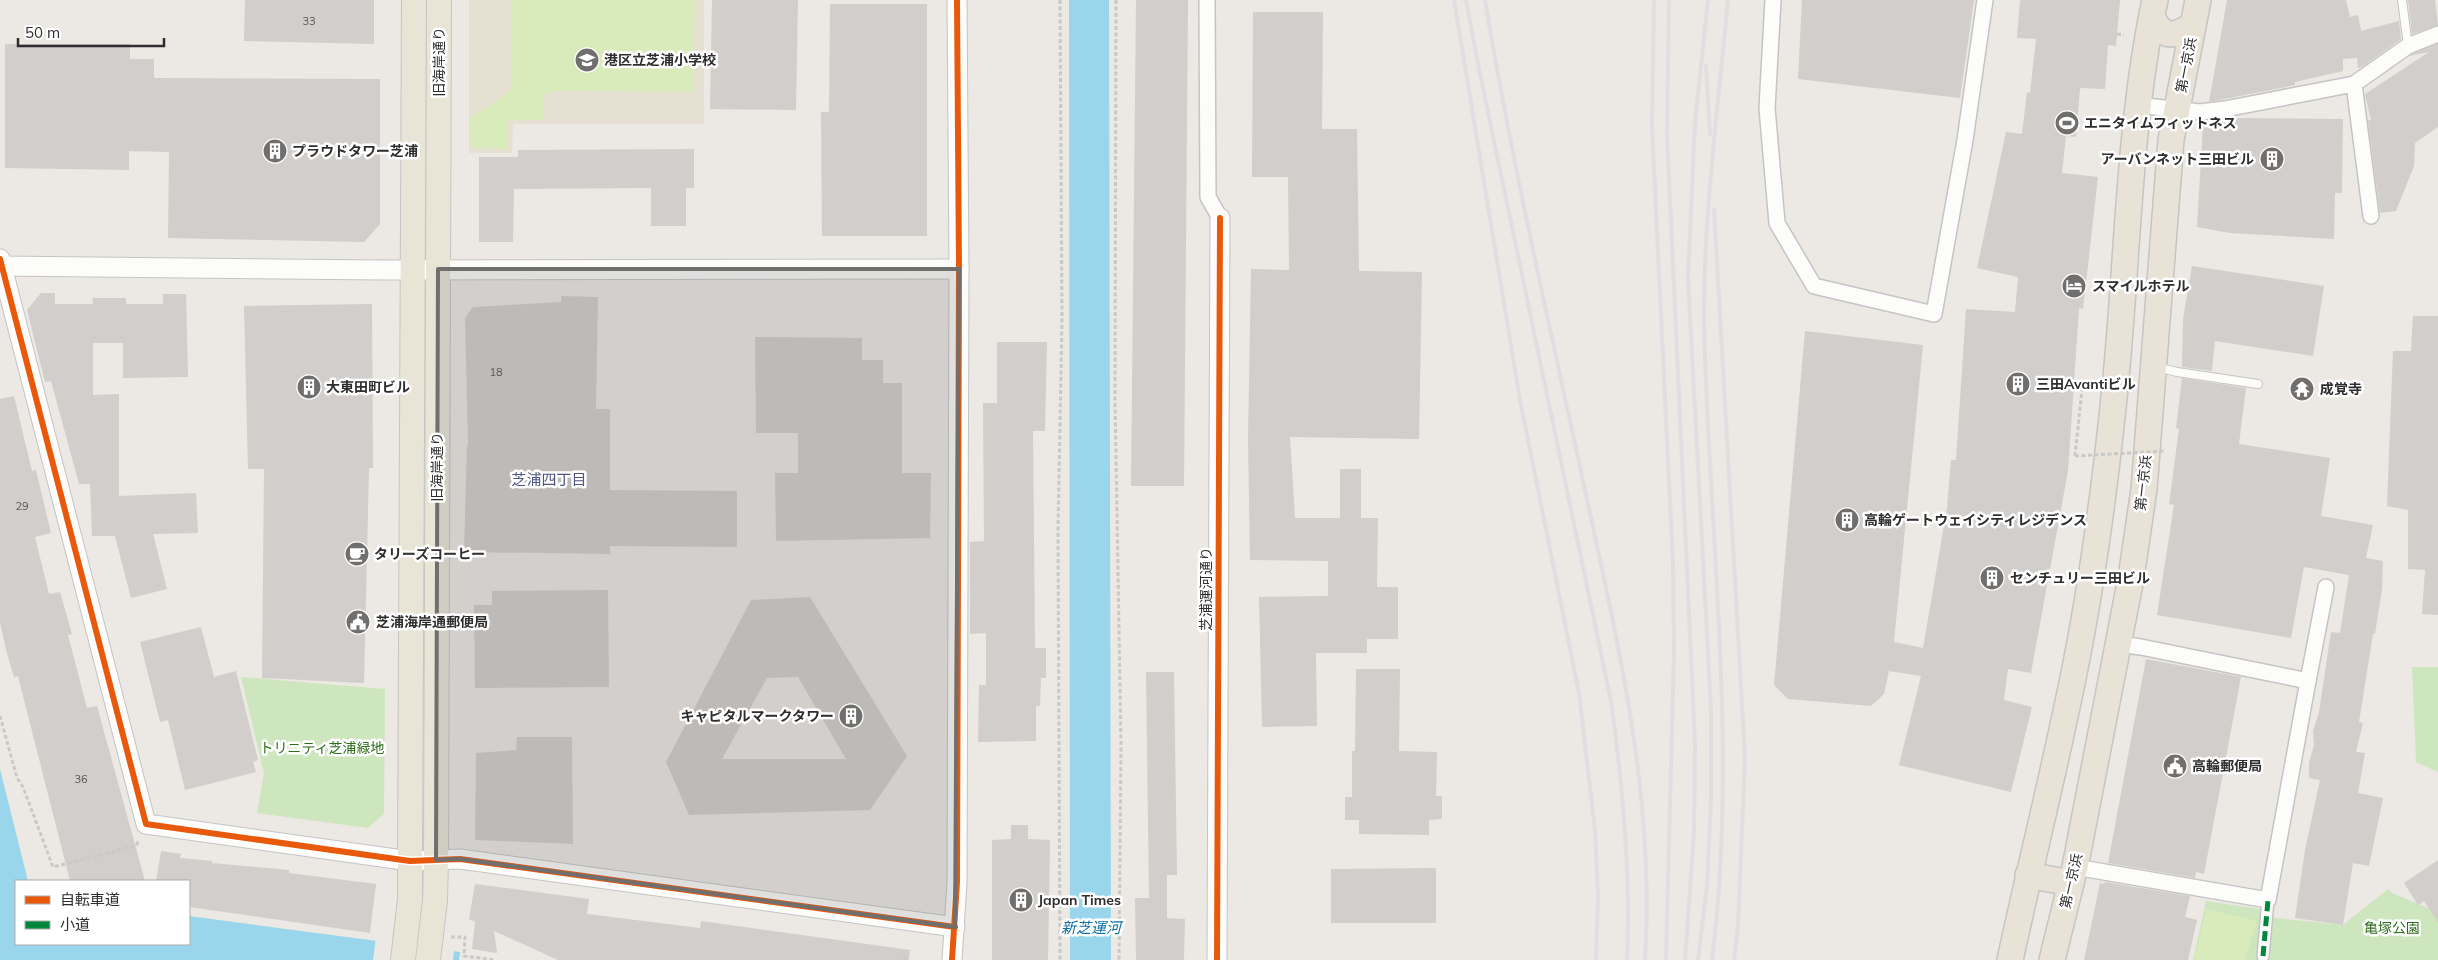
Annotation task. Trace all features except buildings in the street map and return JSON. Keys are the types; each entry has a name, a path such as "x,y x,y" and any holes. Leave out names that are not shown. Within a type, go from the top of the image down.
{"highway":[{"name":"第一京浜","path":"2052,960 2073,875 2118,644 2144,489 2171,140 2198,0"},
{"path":"2154,9 2158,29 2169,35 2183,32 2193,25"},
{"path":"2010,960 2072,683 2095,546 2115,388 2137,105 2154,9"},
{"path":"2128,207 2135,183 2144,177 2156,178 2163,185 2166,199"},
{"path":"2028,876 2073,875"}],"main road":[{"name":"旧海岸通り","path":"402,960 406,930 410,860 414,0"},
{"name":"旧海岸通り","path":"428,960 441,936 436,860 439,0"}],"street":[{"path":"952,960 955,927 959,269 957,0"},
{"path":"1207,0 1208,197 1220,218"},
{"path":"1773,0 1767,108 1777,223 1814,286 1934,314 1966,140 1985,0"},
{"path":"2137,105 2176,111 2224,109 2354,84 2408,46 2438,34"},
{"path":"2354,84 2370,216"},
{"name":"芝浦運河通り","path":"1217,960 1220,218"},
{"path":"955,927 460,859 410,860 146,824 1,264 413,269 959,269"},
{"path":"2263,956 2268,900 2326,587"},
{"path":"2118,644 2308,681"},
{"path":"2073,875 2268,900"}],"lane":[{"path":"2402,0 2408,46"},
{"path":"2154,366 2177,372 2258,384"}],"path":[{"path":"1060,0 1062,320 1058,530 1061,804 1060,960"},
{"path":"1116,0 1115,398 1121,746 1119,960"},
{"path":"2117,34 2124,35"},
{"path":"2088,389 2082,389 2075,456 2165,450"},
{"path":"0,716 17,778 23,787 53,868 136,846 146,824"},
{"path":"441,936 465,937 464,956 495,960"}],"highlighted area":[{"path":"438,269 959,269 955,927 460,859 436,860"}],"shaded area":[{"name":"港区立芝浦小学校","path":"469,0 704,0 704,124 513,124 512,153 469,153"}],"green space":[{"name":"港区立芝浦小学校","path":"512,0 695,0 693,92 556,91 547,93 544,100 544,120 508,120 508,149 471,148 469,119 509,92 511,87"},
{"path":"2412,667 2438,667 2438,772 2416,762"},
{"name":"トリニティ芝浦緑地","path":"241,677 385,689 384,814 368,828 257,813 264,773"},
{"name":"亀塚公園","path":"2388,889 2392,893 2438,912 2438,960 2193,960 2206,901 2260,909 2267,917 2343,925"},
{"path":"2206,909 2257,921 2245,960 2194,960"}],"water":[{"name":"新芝運河","path":"1069,0 1109,0 1111,960 1070,960"},
{"path":"0,769 28,880 15,880 15,945 190,945 190,916 460,952 459,960 0,960"}],"pier":[{"path":"376,937 454,949 453,960 373,960"}],"railway":[{"path":"1454,0 1520,400 1579,693 1595,830 1598,895 1596,960"},
{"path":"1466,0 1611,701 1619,766 1627,862 1627,960"},
{"path":"1485,0 1520,189 1612,618 1633,730 1645,843 1647,901 1645,960"},
{"path":"1654,0 1652,127 1673,564 1674,651 1666,960"},
{"path":"1669,0 1667,135 1695,744 1694,833 1685,960"},
{"path":"1698,960 1707,885 1711,801 1711,710 1688,278 1695,122 1708,0"},
{"path":"1712,960 1719,885 1723,734 1704,312 1710,178 1728,0"},
{"path":"1706,66 1710,134"},
{"path":"1714,209 1745,758 1738,927 1734,960"}],"marked path":[{"path":"2263,956 2268,900"}],"cycle path":[{"path":"952,960 957,882 959,269 957,0"},
{"path":"1217,960 1220,218"},
{"path":"0,259 146,824 410,861 460,859 955,927"}],"place":[{"name":"港区立芝浦小学校","path":"587,60"},
{"name":"エニタイムフィットネス","path":"2067,123"},
{"name":"プラウドタワー芝浦","path":"275,151"},
{"name":"アーバンネット三田ビル","path":"2272,159"},
{"name":"スマイルホテル","path":"2074,286"},
{"name":"三田Avantiビル","path":"2018,384"},
{"name":"大東田町ビル","path":"309,387"},
{"name":"成覚寺","path":"2302,389"},
{"name":"高輪ゲートウェイシティレジデンス","path":"1847,520"},
{"name":"タリーズコーヒー","path":"357,554"},
{"name":"センチュリー三田ビル","path":"1992,578"},
{"name":"芝浦海岸通郵便局","path":"358,622"},
{"name":"キャピタルマークタワー","path":"851,716"},
{"name":"高輪郵便局","path":"2175,766"},
{"name":"Japan Times","path":"1021,900"}],"district":[{"name":"芝浦四丁目","path":"549,479"}]}
